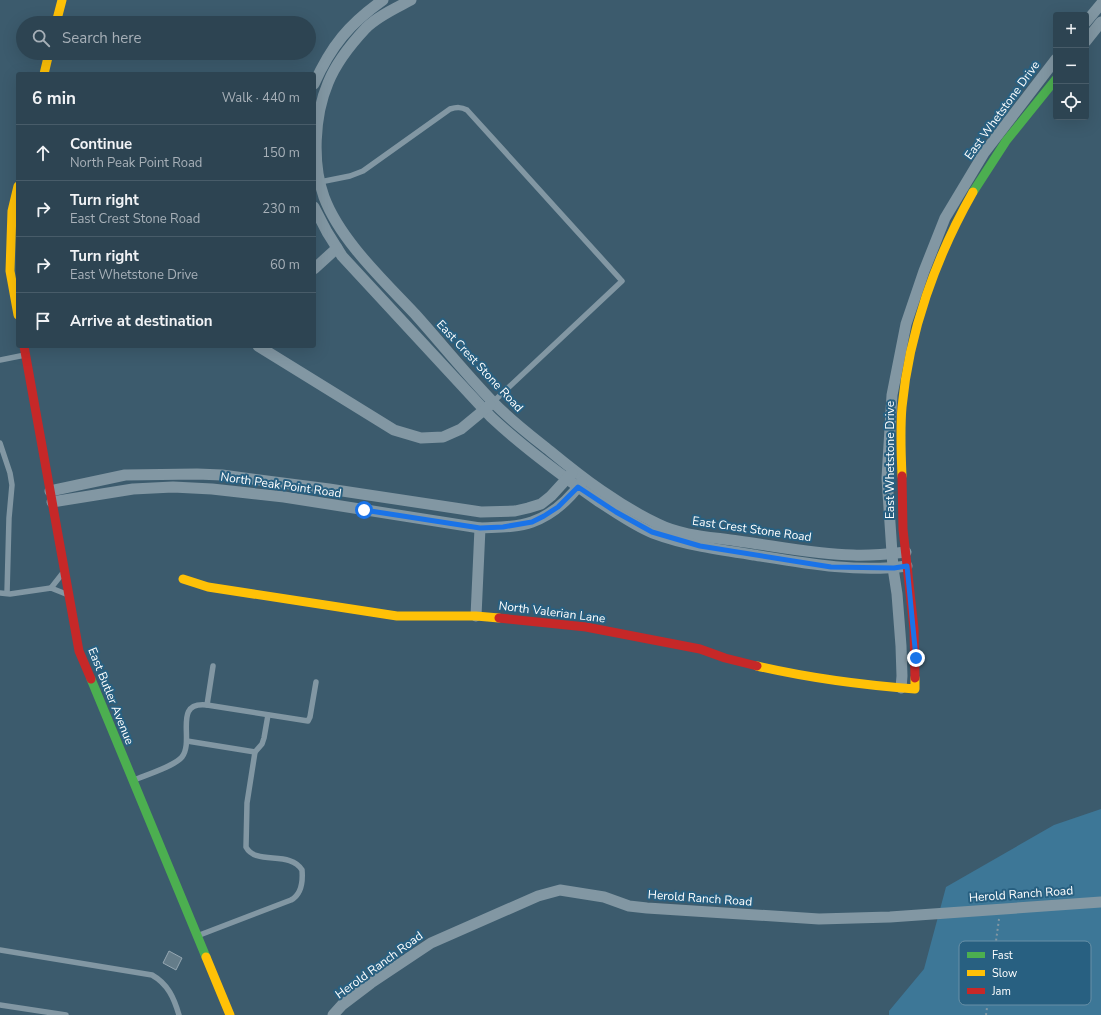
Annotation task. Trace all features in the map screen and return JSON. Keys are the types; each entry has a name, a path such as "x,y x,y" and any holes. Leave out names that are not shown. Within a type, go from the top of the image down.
{"street":[{"path":"58,16 62,0"},
{"path":"316,80 323,64 353,23 383,0"},
{"name":"East Crest Stone Road","path":"411,0 391,10 367,26 342,57 328,84 319,113 316,147 317,182 337,223 357,251 493,402 571,474 616,512 652,532 700,546 831,567 894,568 907,566"},
{"path":"1089,18 1101,4"},
{"path":"1089,37 1101,22"},
{"path":"44,72 47,60"},
{"name":"East Whetstone Drive","path":"901,688 901,646 892,554 887,478 892,395 908,318 924,271 946,218 984,153 1053,63"},
{"name":"East Whetstone Drive","path":"915,689 916,658 903,528 901,438 903,399 910,355 921,314 936,269 973,191 999,150 1053,83"},
{"path":"16,194 12,211 10,271 16,304"},
{"name":"East Crest Stone Road","path":"316,211 342,256 484,410 513,438 571,474"},
{"path":"316,267 337,248"},
{"path":"265,348 394,430 421,438 443,437 461,429 493,402"},
{"name":"East Butler Avenue","path":"24,350 79,651 230,1015"},
{"name":"North Peak Point Road","path":"50,491 125,475 222,475 481,512 508,511 528,508 541,504 551,496 571,474"},
{"name":"East Crest Stone Road","path":"582,483 660,525 696,535 805,551 852,555 892,554 906,552"},
{"name":"North Peak Point Road","path":"52,502 133,489 174,487 212,489 284,497 480,528 503,527 532,522 558,507 582,483"},
{"path":"476,616 480,528"},
{"name":"North Valerian Lane","path":"183,578 208,586 397,616 476,616 586,627 700,649 725,658 791,674 867,685 915,689"},
{"name":"Herold Ranch Road","path":"333,1015 371,983 431,942 538,896 560,890 604,897 629,906 819,919 890,917 1101,902"}],"lane":[{"path":"317,182 350,176 363,171 450,109 464,108 622,281 493,402"},
{"path":"0,360 24,350"},
{"path":"0,443 10,472 12,485 9,518 7,593"},
{"path":"51,588 65,570"},
{"path":"0,593 51,588 69,596"},
{"path":"207,705 213,666"},
{"path":"133,781 178,761 185,752 187,741 186,718 190,708 194,706 207,705 308,721 316,682"},
{"path":"198,936 291,900 295,898 300,891 302,870 295,863 290,860 257,855 248,851 246,847 247,803 255,752 262,744 268,715"},
{"path":"187,741 255,752"},
{"path":"0,950 152,975 160,979 171,992 179,1015"},
{"path":"0,1005 66,1015"}],"path":[{"path":"996,941 1000,909"},
{"path":"986,1015 987,1005"}],"shaded area":[{"path":"1101,809 1101,1015 889,1015 889,1011 924,969 946,887 1054,825"}],"building":[{"path":"169,951 182,958 176,970 163,963"}],"traffic: fast":[{"path":"973,192 1006,141 1053,83"},
{"path":"91,679 206,957"}],"traffic: slow":[{"path":"58,16 62,0"},
{"path":"44,72 47,60"},
{"path":"902,476 901,416 911,351 926,296 936,269 947,242 973,192"},
{"path":"16,194 12,211 10,271 16,304"},
{"path":"183,579 208,587 397,616 476,616 499,618"},
{"path":"757,666 836,680 915,689 915,678"},
{"path":"206,957 230,1015"}],"traffic: jam":[{"path":"24,348 79,651 91,679"},
{"path":"902,476 903,529 914,629 915,678"},
{"path":"499,618 586,627 700,649 725,658 757,666"}],"route":[{"path":"364,510 480,528 503,527 532,522 544,516 558,507 578,487 616,512 652,532 700,546 831,567 894,568 907,566 916,658"}]}
